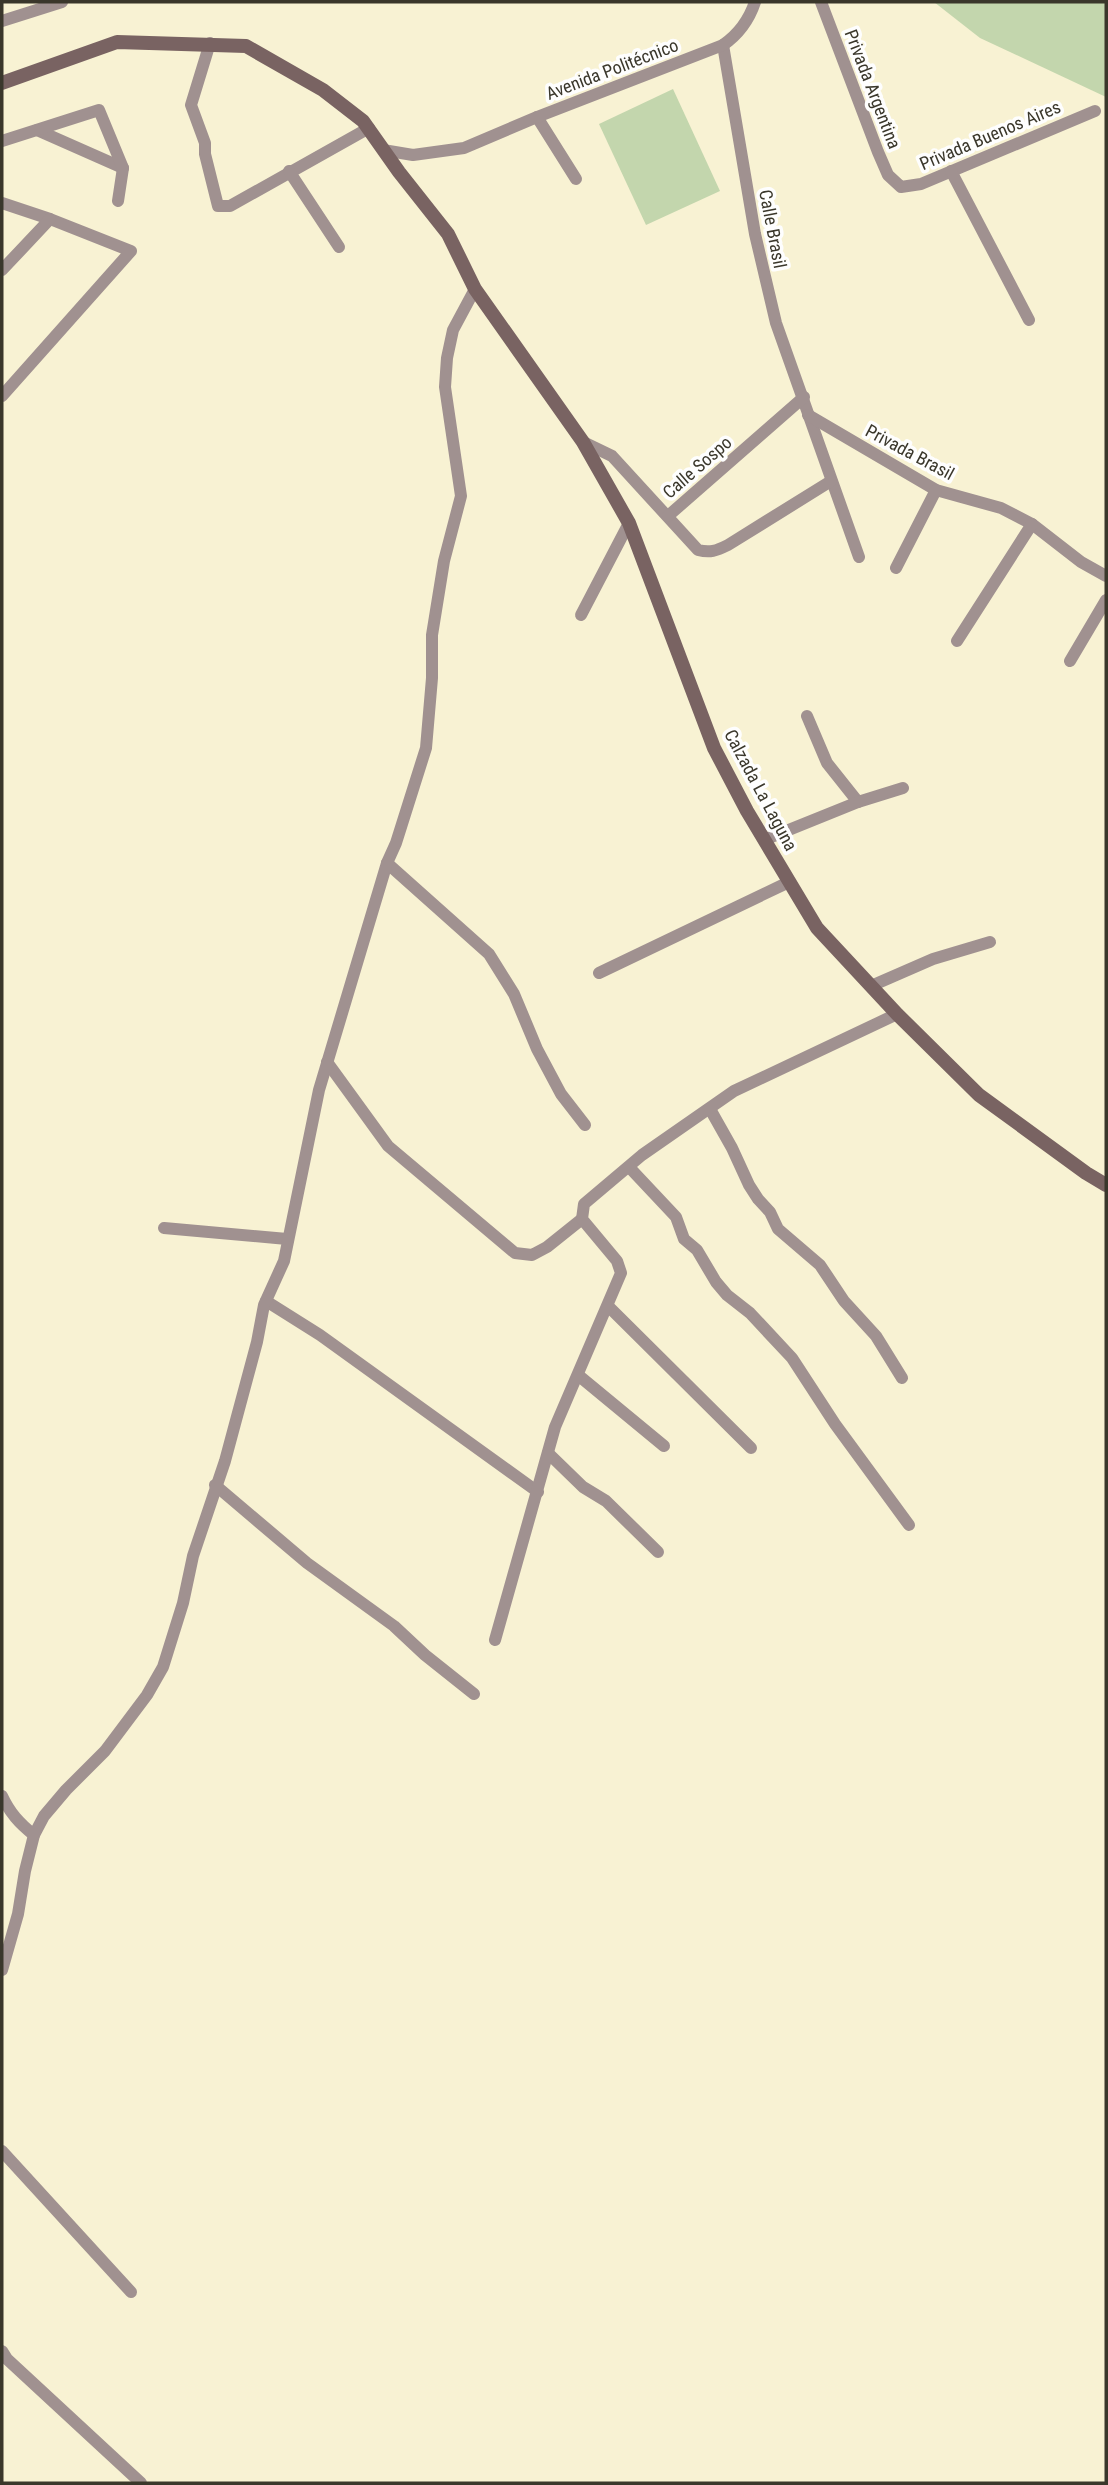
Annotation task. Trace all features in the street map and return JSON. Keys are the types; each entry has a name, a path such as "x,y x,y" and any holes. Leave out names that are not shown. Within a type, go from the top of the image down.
{"street":[{"path":"2,21 62,2"},
{"name":"Avenida Politécnico","path":"383,150 412,155 464,148 723,46 737,36 755,2"},
{"name":"Privada Argentina","path":"821,2 878,152 888,175 899,186"},
{"name":"Calzada La Laguna","path":"2,83 117,42 246,46 323,90 369,128 448,234 475,289 583,442 629,523 714,748 764,840 817,928 897,1014 979,1095 1086,1174 1106,1185"},
{"path":"210,43 191,105 205,143 205,154 218,206 230,206 369,128"},
{"name":"Calle Brasil","path":"723,46 755,234 776,323 859,557"},
{"path":"2,141 99,110 123,168 118,201"},
{"name":"Privada Buenos Aires","path":"899,186 921,184 1095,111"},
{"path":"537,117 576,178"},
{"path":"37,130 123,168"},
{"path":"289,171 340,247"},
{"path":"951,171 1029,320"},
{"path":"2,203 131,251 2,396"},
{"path":"2,270 50,219"},
{"path":"2,1970 18,1914 34,1835 44,1816 105,1751 147,1695 163,1667 183,1603 193,1556 225,1461 266,1301 284,1261 319,1090 387,863 426,748 432,678 432,635 444,561 461,496 445,387 447,358 453,330 475,289"},
{"name":"Calle Sospo","path":"583,442 612,456 668,516 804,397"},
{"name":"Privada Brasil","path":"808,415 936,491 1001,508 1032,524 1081,562 1106,576"},
{"path":"668,516 698,550 714,552 831,481"},
{"path":"896,568 936,491"},
{"path":"580,615 629,523"},
{"path":"957,641 1032,524"},
{"path":"1070,661 1106,600"},
{"path":"807,716 828,764 858,802"},
{"path":"764,840 858,802 904,788"},
{"path":"387,863 489,954 514,994 537,1049 555,1083 585,1125"},
{"path":"599,973 789,882"},
{"path":"871,986 933,959 990,942"},
{"path":"327,1062 388,1146 515,1253 531,1255 582,1219 584,1204 642,1155 734,1091 897,1014"},
{"path":"710,1109 750,1185 770,1212 778,1229 820,1265 845,1301 876,1336 902,1378"},
{"path":"629,1167 676,1217 684,1239 698,1250 716,1282 727,1295 750,1312 792,1358 835,1424 909,1525"},
{"path":"495,1640 555,1427 621,1273 617,1261 582,1219"},
{"path":"164,1228 287,1240"},
{"path":"266,1301 320,1335 538,1492"},
{"path":"608,1306 751,1448"},
{"path":"578,1375 664,1446"},
{"path":"548,1453 583,1487 606,1501 659,1552"},
{"path":"215,1485 307,1563 394,1626 474,1694"},
{"path":"2,1796 9,1811 34,1835"},
{"path":"2,2151 131,2292"},
{"path":"2,2351 7,2359 141,2483"}],"green space":[{"path":"934,2 1106,2 1106,97 980,38"},
{"path":"673,89 720,191 646,225 599,124"}]}
